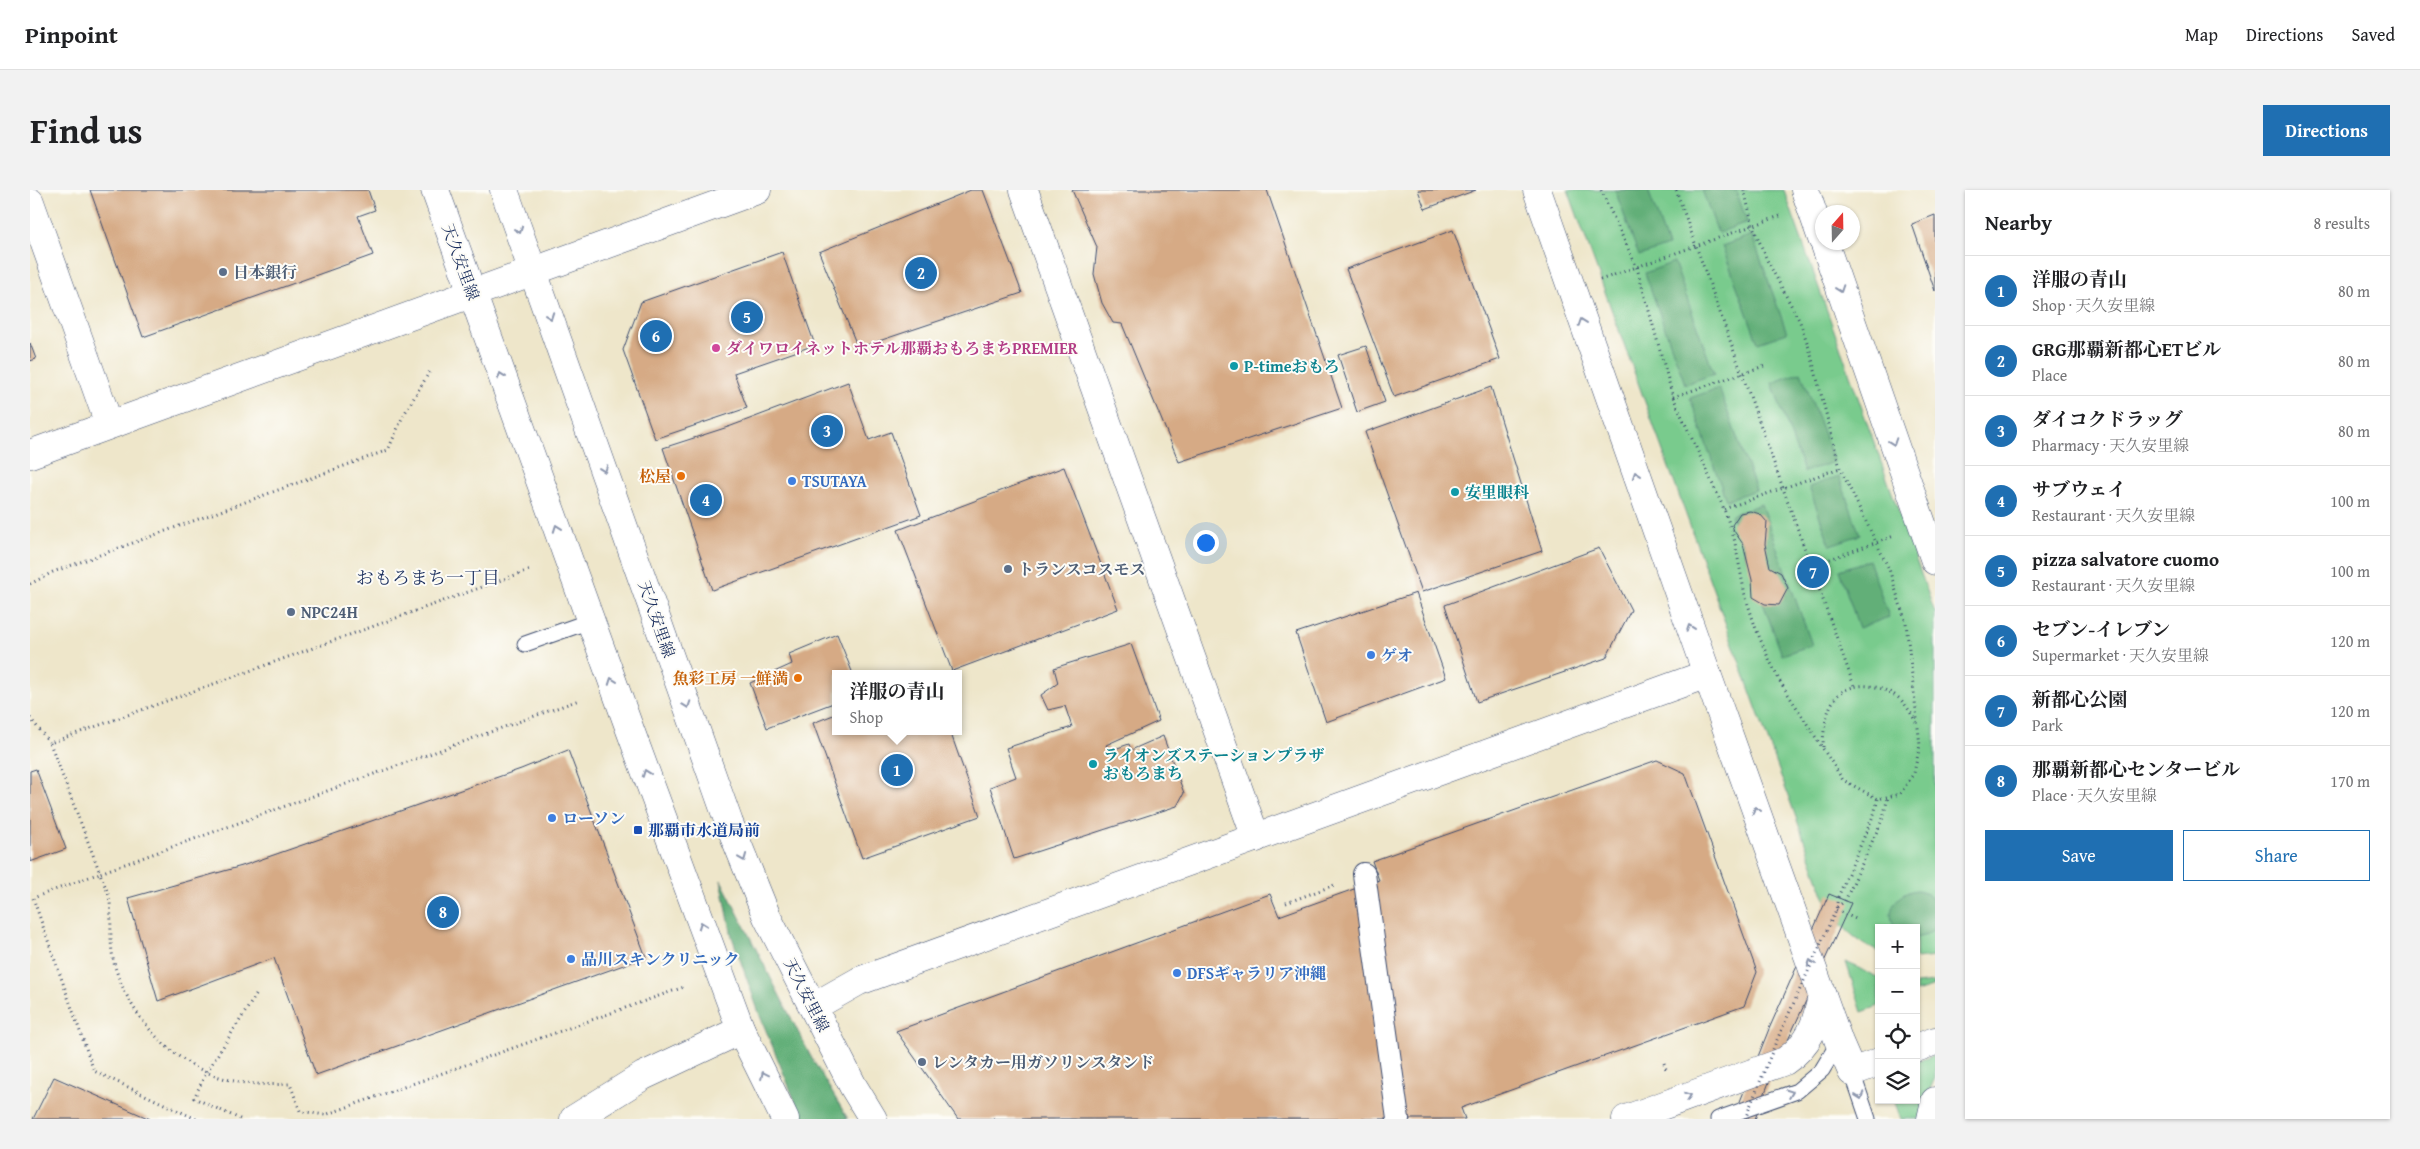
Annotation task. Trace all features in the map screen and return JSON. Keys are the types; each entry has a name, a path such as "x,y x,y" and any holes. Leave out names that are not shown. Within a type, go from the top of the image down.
{"street":[{"name":"天久安里線","path":"435,190 590,621 741,1030 785,1119"},
{"name":"天久安里線","path":"504,190 534,270 728,823 767,917 873,1119"},
{"path":"30,454 757,190"},
{"path":"1024,190 1256,838"},
{"path":"1537,190 1839,1042 1852,1072 1875,1063"},
{"path":"1808,197 1815,218"},
{"path":"30,202 109,424"},
{"path":"1826,250 1935,561"},
{"path":"813,1007 859,980 1707,674"},
{"path":"1364,874 1398,1119"},
{"path":"1626,1119 1786,1061 1803,1048 1809,1038 1818,1016 1822,995"},
{"path":"574,1119 643,1076 741,1030"},
{"path":"1920,1047 1935,1041"},
{"path":"1930,1119 1935,1101"}],"lane":[{"path":"525,644 590,621"},
{"path":"1718,1119 1797,1091 1822,1070 1839,1042"},
{"path":"1852,1072 1868,1119"}],"path":[{"path":"1601,190 1637,268 1673,397 1724,509 1734,538 1745,595 1756,629 1779,680 1843,780 1878,799 1888,797 1900,794 1914,773 1920,745 1906,623 1888,568 1840,468 1810,351 1800,322 1767,260 1753,226 1744,190"},
{"path":"1676,190 1854,686"},
{"path":"1572,291 1753,226 1808,197"},
{"path":"1673,397 1767,366"},
{"path":"30,584 53,572 388,450 403,416 430,371"},
{"path":"1724,509 1840,468"},
{"path":"1811,566 1922,525"},
{"path":"50,743 532,569"},
{"path":"1823,748 1824,725 1837,696 1854,686 1871,685 1883,688 1903,702 1918,724"},
{"path":"196,1119 94,1071 32,898 579,700"},
{"path":"30,718 50,743 110,900 114,961 121,984 134,1008 151,1031 185,1061 206,1073 244,1082 290,1084 300,1111 325,1115 684,987"},
{"path":"1836,909 1845,901 1883,818 1888,797"},
{"path":"1745,1119 1776,1042 1836,909 1838,897 1874,814 1878,799"},
{"path":"1286,903 1364,874"},
{"path":"1836,909 1858,920"},
{"path":"240,1119 194,1098 206,1073 258,992"}],"green space":[{"path":"1568,190 1784,190 1935,613 1935,957 1920,959 1920,924 1875,924 1875,950 1851,934 1830,911"},
{"path":"1615,190 1648,190 1668,246 1639,256"},
{"path":"1702,190 1736,190 1747,222 1718,233"},
{"path":"1752,235 1787,333 1758,343 1722,246"},
{"path":"1674,262 1714,374 1685,384 1645,273"},
{"path":"1801,372 1834,462 1804,472 1772,383"},
{"path":"1719,388 1756,490 1726,500 1690,398"},
{"path":"1839,476 1860,535 1830,545 1809,487"},
{"path":"1761,504 1812,645 1782,655 1731,515"},
{"path":"1869,560 1889,617 1859,628 1839,570"},
{"path":"721,880 811,1057 848,1119 805,1119 795,1101 760,1016 732,937"},
{"path":"1910,891 1925,892 1935,901 1935,928 1927,935 1920,937 1920,924 1894,924 1892,921 1892,909 1895,903"},
{"path":"1846,962 1875,976 1875,1007 1862,1012"},
{"path":"1935,982 1935,986 1920,991 1920,984"},
{"path":"1935,1055 1935,1078 1926,1098 1921,1119 1901,1119 1895,1104 1920,1104 1920,1061"}],"building":[{"name":"日本銀行","path":"90,190 368,190 375,210 358,216 373,255 143,337"},
{"path":"971,190 983,190 1022,293 858,348 819,252"},
{"name":"P-timeおもろ","path":"1072,190 1267,190 1342,408 1179,462 1122,324 1113,323 1102,303 1094,274 1097,247"},
{"path":"1418,190 1476,190 1425,209"},
{"path":"1935,215 1935,291 1912,224"},
{"path":"1453,230 1500,359 1394,397 1346,269"},
{"name":"ダイワロイネットホテル那覇おもろまちPREMIER","path":"782,252 815,345 734,373 747,408 655,439 623,350 641,302"},
{"path":"30,343 36,359 30,361"},
{"path":"1366,346 1385,402 1357,412 1338,355"},
{"name":"TSUTAYA","path":"848,382 869,440 891,432 921,515 712,590 663,448 731,426"},
{"name":"安里眼科","path":"1491,387 1542,551 1422,592 1365,432"},
{"name":"トランスコスモス","path":"1064,467 1118,609 952,670 898,530"},
{"path":"1750,511 1760,514 1767,522 1765,544 1770,567 1781,573 1788,588 1779,605 1765,604 1753,597 1752,580 1743,544 1732,525 1740,513"},
{"path":"1599,548 1631,610 1606,658 1477,702 1445,605"},
{"name":"ゲオ","path":"1416,593 1446,678 1326,722 1296,633"},
{"name":"魚彩工房 一鮮満","path":"837,634 851,670 832,670 832,704 767,728 750,683 792,664 789,654"},
{"name":"ライオンズステーションプラザ おもろまち","path":"1131,644 1159,721 1106,745 1109,751 1129,744 1131,750 1163,736 1184,793 1177,806 1014,859 990,787 1016,777 1006,748 1072,727 1065,706 1048,710 1041,695 1058,683 1054,668"},
{"path":"832,716 832,735 951,735 980,816 862,858 813,723"},
{"path":"568,750 646,957 316,1075 274,958 158,1001 128,898 242,866 521,769"},
{"path":"1657,760 1685,773 1757,972 1744,1006 1461,1108 1465,1119 958,1119 896,1031 1270,894 1279,916 1379,880 1372,861"},
{"path":"36,769 66,849 30,862 30,771"},
{"path":"1829,894 1851,903 1771,1077 1755,1119 1733,1119 1769,1029"},
{"path":"54,1077 150,1119 33,1119"}],"place":[{"name":"日本銀行","path":"223,272"},
{"name":"GRG那覇新都心ETビル","path":"921,273"},
{"name":"pizza salvatore cuomo","path":"747,317"},
{"name":"セブン-イレブン","path":"656,336"},
{"name":"ダイワロイネットホテル那覇おもろまちPREMIER","path":"716,348"},
{"name":"P-timeおもろ","path":"1234,366"},
{"name":"ダイコクドラッグ","path":"827,431"},
{"name":"松屋","path":"681,476"},
{"name":"TSUTAYA","path":"792,481"},
{"name":"安里眼科","path":"1455,492"},
{"name":"サブウェイ","path":"706,500"},
{"name":"トランスコスモス","path":"1008,569"},
{"name":"新都心公園","path":"1813,572"},
{"name":"NPC24H","path":"291,612"},
{"name":"ゲオ","path":"1371,655"},
{"name":"魚彩工房 一鮮満","path":"798,678"},
{"name":"ライオンズステーションプラザ おもろまち","path":"1093,764"},
{"name":"洋服の青山","path":"897,770"},
{"name":"ローソン","path":"552,818"},
{"name":"那覇市水道局前","path":"638,830"},
{"name":"那覇新都心センタービル","path":"443,912"},
{"name":"品川スキンクリニック","path":"571,959"},
{"name":"DFSギャラリア沖縄","path":"1177,973"},
{"name":"レンタカー用ガソリンスタンド","path":"922,1062"}],"district":[{"name":"おもろまち一丁目","path":"428,577"}]}
